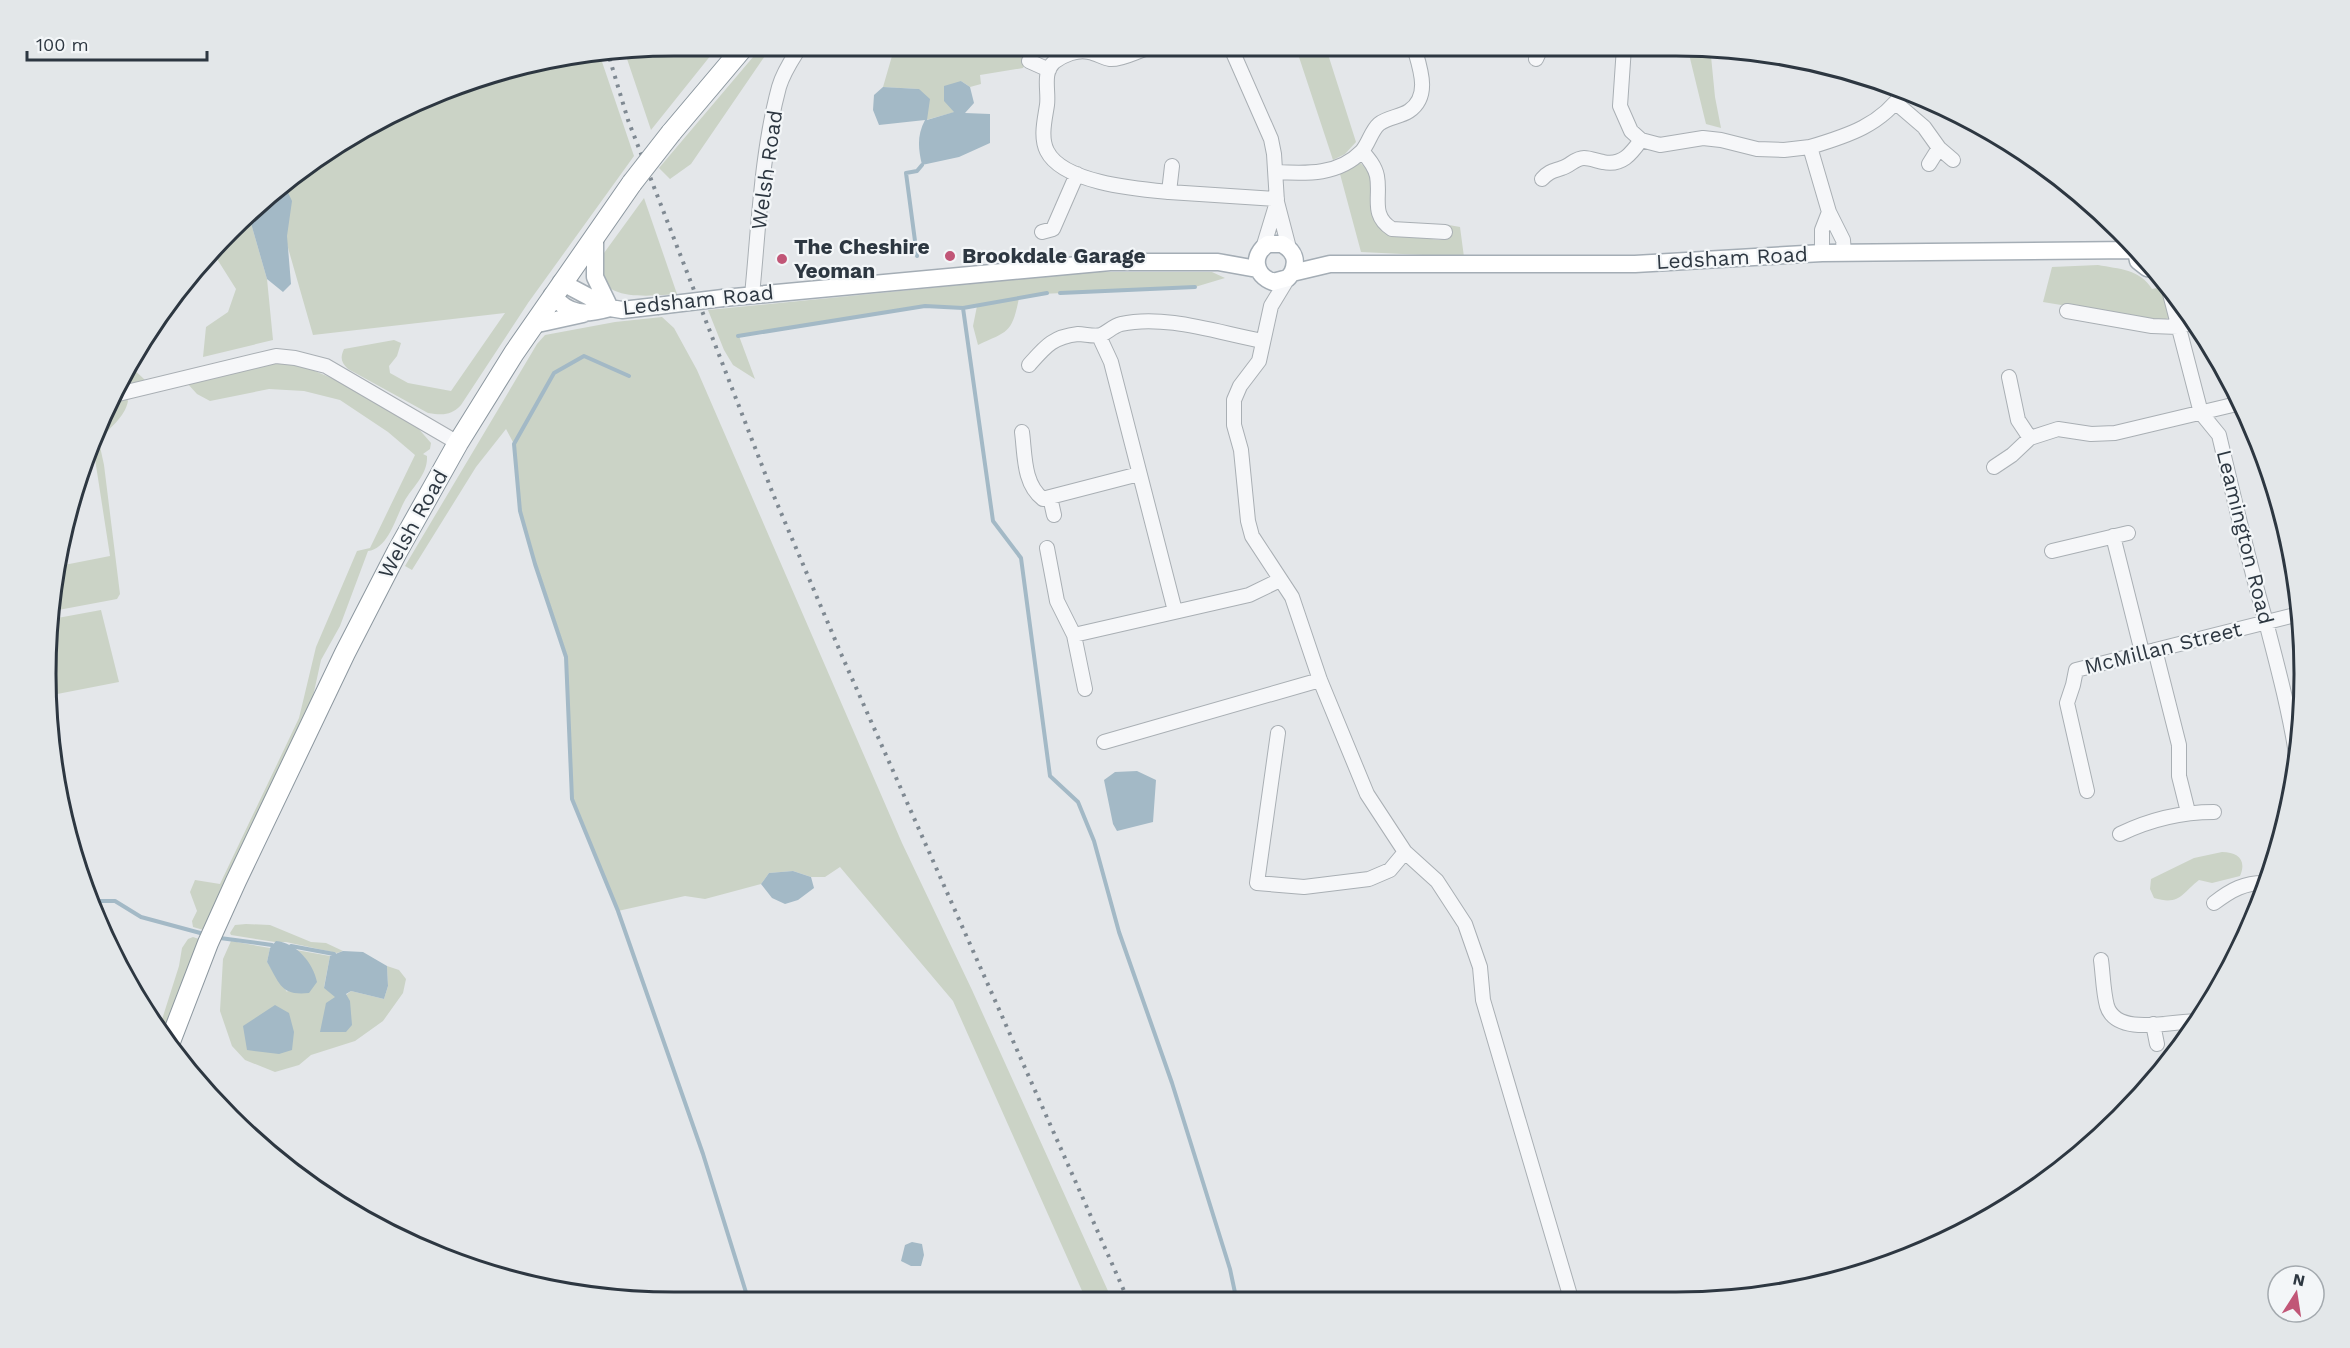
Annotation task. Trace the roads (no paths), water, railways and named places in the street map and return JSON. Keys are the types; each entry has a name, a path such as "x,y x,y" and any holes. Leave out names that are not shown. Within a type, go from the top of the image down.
{"highway":[{"name":"Welsh Road","path":"172,1036 208,943 315,716 397,552 458,443 557,289 632,183 736,56"}],"main road":[{"path":"595,235 595,277 610,308"},
{"name":"Ledsham Road","path":"557,289 622,310 752,294 1110,262 1260,261 1275,243 1330,264"},
{"name":"Ledsham Road","path":"1260,261 1273,282 1330,264 1635,264 1822,253 2124,248"},
{"path":"1290,276 1295,260 1291,251"},
{"path":"557,289 561,305 584,314"},
{"name":"Ledsham Road","path":"533,325 610,308"}],"street":[{"name":"Welsh Road","path":"752,294 766,153 779,86 794,56"},
{"path":"1068,56 1053,63 1046,76 1048,100 1044,142 1052,158 1077,174 1132,189 1277,200"},
{"path":"1100,56 1115,59 1124,56"},
{"path":"1235,56 1271,139 1277,200 1291,251"},
{"path":"1276,172 1319,173 1337,167 1362,150 1377,125 1408,112 1419,99 1422,92 1422,73 1417,56"},
{"path":"1623,56 1620,106 1630,131 1641,140 1660,146 1703,138 1757,149 1784,150 1810,147 1870,125 1899,98"},
{"path":"1029,61 1049,70"},
{"path":"1901,98 1939,148 1953,160"},
{"path":"1542,179 1554,169 1563,168 1578,159 1587,158 1608,163 1623,161 1641,140"},
{"path":"1810,147 1829,212 1843,240 1844,253"},
{"path":"1929,164 1939,148"},
{"path":"1362,150 1377,174 1377,208 1385,225 1392,229 1444,232"},
{"path":"1542,160 1554,169"},
{"path":"1169,192 1172,166"},
{"path":"1051,234 1077,174"},
{"path":"1270,306 1260,261 1277,200"},
{"path":"1822,253 1822,230 1829,212"},
{"path":"1290,276 1270,306 1259,361 1237,391 1234,400 1234,425 1242,450 1248,521 1252,536 1292,597 1320,680 1367,794 1405,852 1437,881 1465,924 1480,967 1483,1000 1569,1292"},
{"name":"Leamington Road","path":"2173,305 2200,412 2219,435 2292,725"},
{"path":"2067,311 2152,326 2178,327 2186,324"},
{"path":"1029,365 1047,344 1061,337 1079,334 1099,336 1119,324 1165,321 1263,341"},
{"path":"1099,336 1111,362 1175,611"},
{"path":"123,393 276,356 295,358 326,366 458,443"},
{"path":"2008,377 2018,420 2030,438"},
{"path":"1994,467 2012,455 2030,438 2058,429 2091,434 2115,433 2233,405"},
{"path":"1022,432 1028,476 1038,495 1043,499 1139,474"},
{"path":"1050,497 1054,515"},
{"path":"2052,551 2128,532"},
{"path":"2114,536 2179,745 2179,776 2188,812"},
{"path":"1047,548 1057,601 1074,635 1085,689"},
{"path":"1074,635 1249,595 1280,580"},
{"name":"McMillan Street","path":"2087,791 2067,704 2076,670 2291,616"},
{"path":"1104,742 1320,680"},
{"path":"1278,733 1257,883 1304,887 1368,879 1390,870 1405,852"},
{"path":"2120,834 2134,827 2188,812 2214,812"},
{"path":"2214,903 2231,890 2245,884 2258,883"},
{"path":"2101,960 2107,1005 2112,1016 2127,1024 2140,1026 2187,1022"},
{"path":"2153,1024 2157,1044"}],"water":[{"path":"961,81 970,87 974,103 965,113 990,114 990,143 959,157 922,165 919,142 925,120 879,125 873,110 874,95 883,87 919,89 930,99 927,120 954,112 944,101 944,86"},
{"path":"287,191 292,201 287,236 291,284 283,292 267,279 251,223"},
{"path":"1137,771 1156,780 1153,822 1117,831 1113,824 1104,780 1115,772"},
{"path":"793,871 811,877 814,888 798,900 785,904 772,898 761,884 769,873"},
{"path":"276,941 290,945 297,950 312,967 317,982 309,993 292,993 282,987 267,962 270,948"},
{"path":"343,951 363,952 387,966 388,986 384,999 351,991 346,994 350,1001 352,1025 346,1032 320,1032 326,1003 335,997 324,988 330,956"},
{"path":"275,1005 289,1013 294,1032 292,1050 279,1054 247,1050 243,1026"},
{"path":"912,1242 922,1244 924,1255 921,1266 911,1266 901,1261 905,1245"}],"waterway":[{"path":"917,256 906,173 917,171 922,165"},
{"path":"1060,293 1195,287"},
{"path":"1047,293 963,308 993,521 1021,558 1050,776 1078,802 1094,841 1119,932 1172,1083 1230,1269 1235,1292"},
{"path":"738,336 925,306 963,308"},
{"path":"629,376 584,356 554,373 514,444 520,511 566,657 572,799 618,911 703,1154 746,1292"},
{"path":"99,901 115,901 141,917 204,934"},
{"path":"220,938 272,945"},
{"path":"291,946 334,954"}],"railway":[{"path":"610,59 628,120 773,494 842,656 1125,1292"}],"place":[{"name":"Brookdale Garage","path":"950,256"},
{"name":"The Cheshire Yeoman","path":"782,259"}]}
